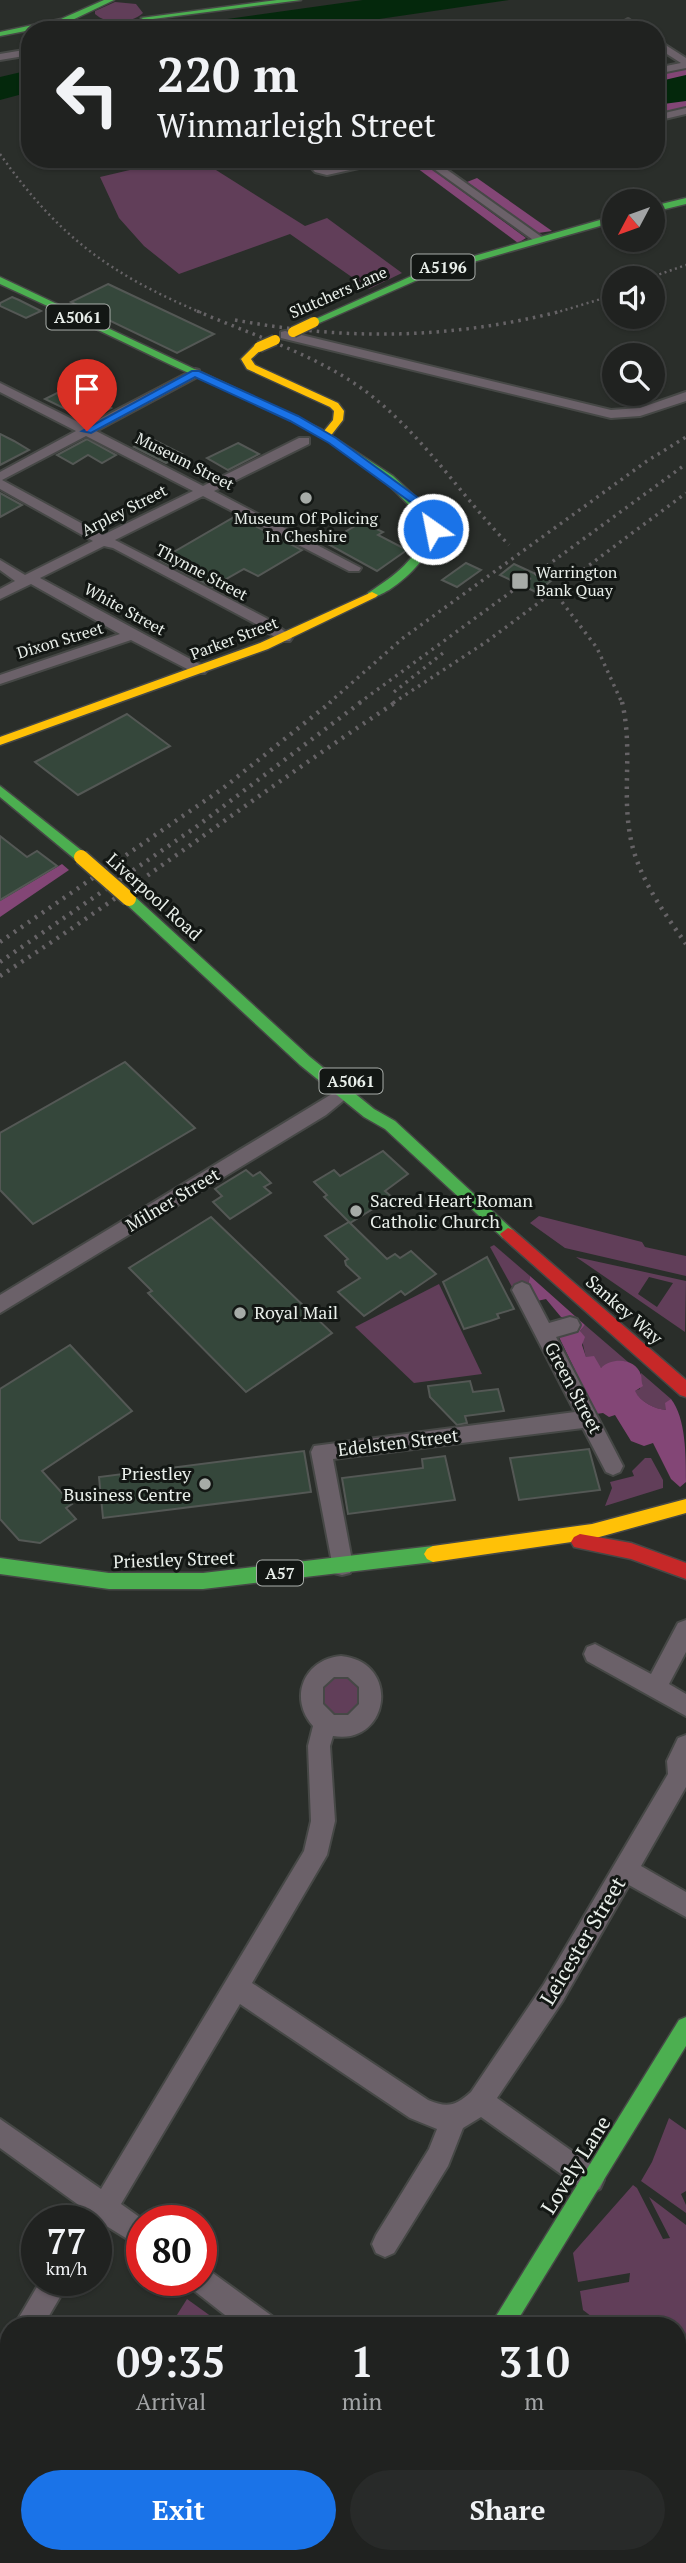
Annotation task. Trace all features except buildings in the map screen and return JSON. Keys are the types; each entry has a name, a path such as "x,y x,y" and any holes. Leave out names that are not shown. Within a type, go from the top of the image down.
{"main road":[{"path":"141,15 186,13 297,0"},
{"path":"97,21 87,18 101,2"},
{"path":"62,21 101,2"},
{"path":"0,36 21,31"},
{"path":"0,36 21,34"},
{"path":"665,206 686,201"},
{"name":"Slutchers Lane","path":"321,400 251,368 246,359 259,347 428,272 602,222"},
{"name":"A5061","path":"0,280 195,373 306,434 325,436"},
{"path":"306,434 322,416 321,400 334,405 339,411 338,420 325,436"},
{"name":"Parker Street","path":"0,741 285,638 349,608 411,567 432,540 433,529 427,514 402,490 325,436"},
{"path":"0,753 27,732"},
{"name":"Liverpool Road","path":"2,790 129,899 279,1036 369,1113 390,1125 489,1217"},
{"name":"Liverpool Road","path":"279,1036 324,1060 355,1084 379,1108 390,1125"},
{"name":"Sankey Way","path":"489,1217 686,1390"},
{"name":"Sankey Way","path":"538,1259 631,1321"},
{"name":"Priestley Street","path":"0,1566 63,1577 167,1582 215,1580 559,1539 632,1524 686,1506"},
{"name":"Priestley Street","path":"559,1539 631,1550 686,1571"},
{"name":"Lovely Lane","path":"507,2317 686,2027"}],"street":[{"path":"665,49 686,64"},
{"path":"0,57 21,54"},
{"path":"665,69 686,64"},
{"path":"665,116 686,111"},
{"path":"316,168 327,172 348,168"},
{"path":"437,168 540,240"},
{"path":"284,336 611,414 629,415 650,411 686,396"},
{"path":"0,477 195,373"},
{"name":"Museum Street","path":"0,387 354,568"},
{"name":"Arpley Street","path":"0,594 206,490 306,434"},
{"name":"Thynne Street","path":"0,484 261,621 285,638"},
{"path":"0,564 29,580"},
{"name":"White Street","path":"29,580 200,670"},
{"name":"Dixon Street","path":"0,680 11,674 132,635"},
{"name":"Milner Street","path":"0,1305 320,1110 345,1092"},
{"name":"Green Street","path":"522,1290 590,1419 612,1442 613,1466"},
{"name":"Green Street","path":"544,1332 570,1325"},
{"name":"Edelsten Street","path":"342,1566 321,1452 590,1419"},
{"path":"655,1688 686,1630"},
{"path":"595,1654 686,1706"},
{"path":"107,2205 311,1864 319,1844 323,1821 319,1746 325,1721"},
{"name":"Leicester Street","path":"453,2120 468,2113 480,2101 553,1993 680,1776 678,1761 686,1746"},
{"path":"626,1870 686,1905"},
{"path":"237,1988 419,2109 437,2118 453,2120 439,2157 385,2244"},
{"path":"480,2101 591,2180"},
{"path":"0,2132 89,2205"},
{"path":"217,2292 250,2317"},
{"path":"33,2317 47,2296"}],"shaded area":[{"path":"363,0 509,0 366,21 216,21"},
{"path":"115,2 136,4 143,13 132,19 112,21 100,18 95,11"},
{"path":"686,67 686,109 665,113 665,71"},
{"path":"21,72 21,94 0,100 0,77"},
{"path":"686,75 686,101 665,104 665,80"},
{"path":"138,168 220,168 216,170 305,226 327,218 402,273 369,289 290,234 179,274 144,246 119,218 100,177"},
{"path":"417,168 433,170 526,238 518,243"},
{"path":"477,178 552,231 538,233 467,182"},
{"path":"62,864 69,870 0,917 0,901"},
{"path":"539,1216 686,1256 686,1276 565,1248 530,1223"},
{"path":"494,1245 530,1276 528,1286 518,1289 512,1287 490,1247"},
{"path":"576,1257 686,1281 685,1332","holes":["649,1277 673,1283 657,1307 638,1294"]},
{"path":"530,1276 585,1325 580,1331 585,1337 582,1345 586,1357 594,1356 601,1368 617,1361 634,1365 641,1375 643,1386 635,1391 644,1402 666,1410 665,1403 671,1399 680,1416 684,1438 686,1482 680,1487 671,1479 653,1443 644,1446 631,1441 615,1415 609,1417 603,1413 596,1414 559,1337 573,1328 567,1317 561,1317 546,1299 537,1301 528,1286"},
{"path":"439,1284 482,1374 414,1383 355,1327"},
{"path":"585,1325 628,1362 621,1361 601,1368 586,1358 580,1331"},
{"path":"641,1373 671,1399 666,1410 648,1404 634,1391 640,1389"},
{"path":"645,1458 651,1458 663,1480 663,1488 605,1506 612,1488 610,1482 634,1476 632,1471"},
{"path":"345,1674 358,1680 365,1700 350,1716 335,1717 322,1708 320,1688 329,1677"},
{"path":"669,2118 686,2130 686,2191 681,2194 686,2213 641,2181 652,2162"},
{"path":"633,2185 663,2239 670,2238 649,2197 686,2225 686,2317 592,2317 583,2310 580,2291 629,2282 630,2273 578,2282 573,2253"},
{"path":"187,2299 212,2317 176,2317"}],"railway":[{"path":"0,154 43,208 88,250 139,283 202,313"},
{"path":"665,272 686,265"},
{"path":"561,311 602,299"},
{"path":"197,311 292,350 338,373 359,387 397,418 509,545"},
{"path":"235,320 318,331 399,334 480,327 561,311"},
{"path":"555,313 561,311"},
{"path":"329,703 403,638 647,461 686,437"},
{"path":"359,703 686,464"},
{"path":"393,703 486,642 686,493"},
{"path":"562,602 597,648 622,703"},
{"path":"394,692 443,653"},
{"path":"0,942 222,789 331,702"},
{"path":"0,962 196,827 361,702"},
{"path":"0,976 396,702"},
{"path":"622,702 627,736 628,818 633,850 652,892 686,944"}],"traffic: fast":[{"path":"63,21 110,0"},
{"path":"145,18 297,0"},
{"path":"0,34 21,30"},
{"path":"665,206 686,201"},
{"path":"314,322 428,272 602,222"},
{"path":"0,280 277,411 355,454 389,478 416,503 433,529 417,561 372,595"},
{"path":"0,790 81,857"},
{"path":"129,899 305,1061 369,1113 390,1125 508,1234"},
{"path":"0,1566 109,1581 203,1581 433,1554"},
{"path":"507,2317 686,2027"}],"traffic: slow":[{"path":"293,332 314,322"},
{"path":"259,347 275,340"},
{"path":"259,347 246,359 251,367 334,405 339,411 338,420 325,436"},
{"path":"0,741 264,646 372,595"},
{"path":"81,857 129,899"},
{"path":"433,1554 592,1531 686,1506"}],"traffic: jam":[{"path":"508,1234 686,1390"},
{"path":"580,1542 631,1551 686,1571"}],"place":[{"name":"Museum Of Policing In Cheshire","path":"306,498"},
{"name":"Warrington Bank Quay","path":"520,581"},
{"name":"Sacred Heart Roman Catholic Church","path":"356,1211"},
{"name":"Royal Mail","path":"240,1313"},
{"name":"Priestley Business Centre","path":"205,1484"}],"route":[{"path":"87,431 195,373 294,418 332,440 417,502 430,518 433,529"}]}
